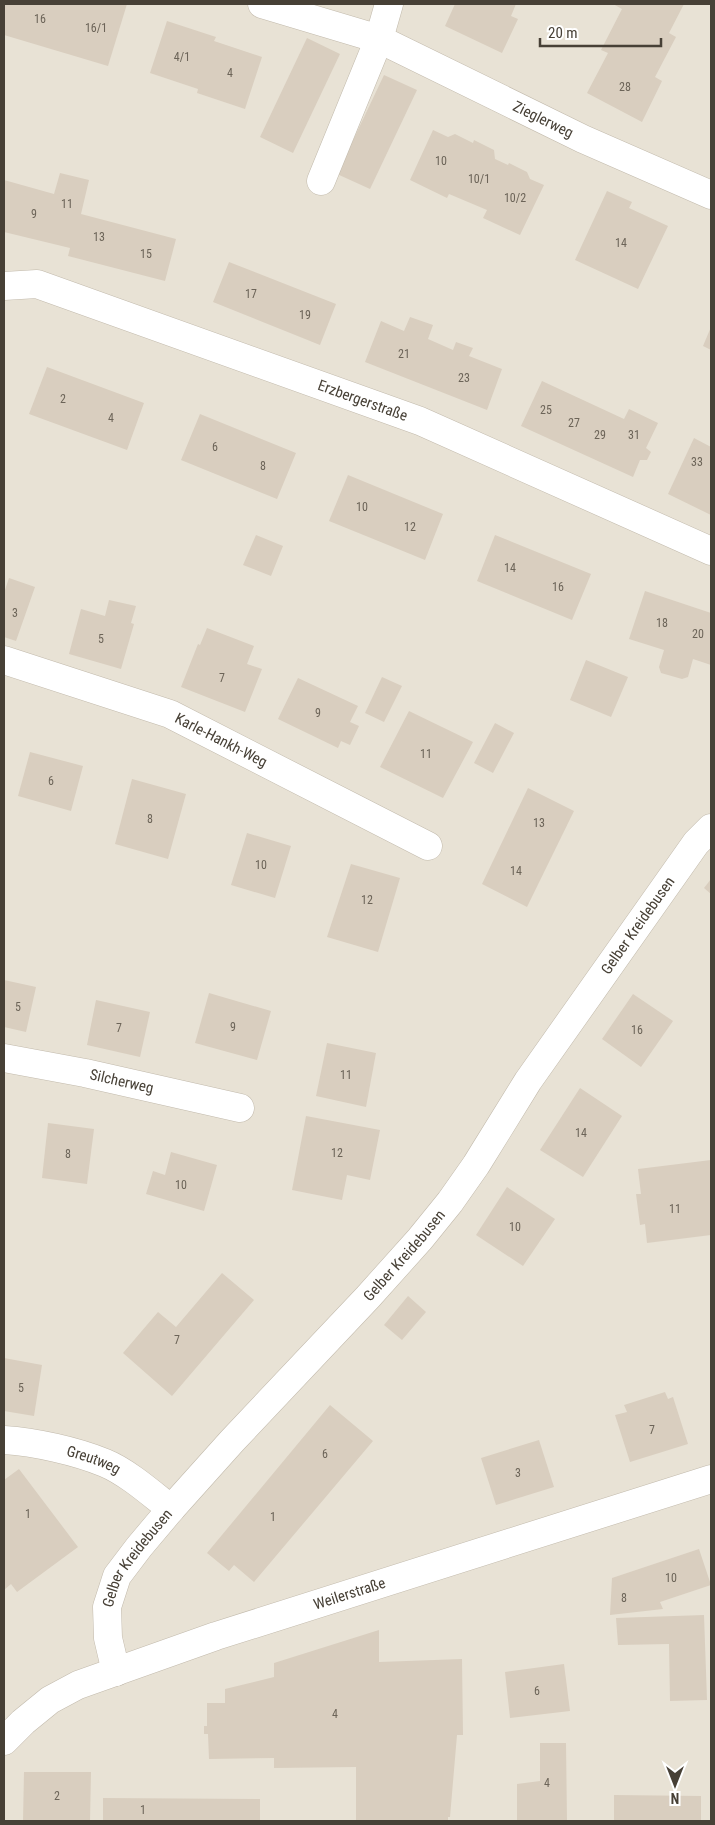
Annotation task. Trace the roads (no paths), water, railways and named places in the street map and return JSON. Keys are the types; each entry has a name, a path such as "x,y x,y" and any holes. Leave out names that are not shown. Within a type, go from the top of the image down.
{"street":[{"name":"Zieglerweg","path":"262,4 379,39 583,139 711,194"},
{"path":"321,181 379,39 389,4"},
{"name":"Erzbergerstraße","path":"4,286 37,284 420,421 711,551"},
{"name":"Karle-Hankh-Weg","path":"4,660 170,714 428,846"},
{"name":"Gelber Kreidebusen","path":"116,1672 108,1638 107,1607 117,1576 139,1546 171,1509 232,1441 368,1297 450,1202 476,1165 528,1081 696,843 711,828"},
{"name":"Silcherweg","path":"4,1058 85,1073 240,1108"},
{"name":"Greutweg","path":"4,1440 61,1450 106,1463 143,1486 171,1509"},
{"name":"Weilerstraße","path":"4,1741 23,1722 50,1700 78,1685 216,1636 711,1479"}]}
